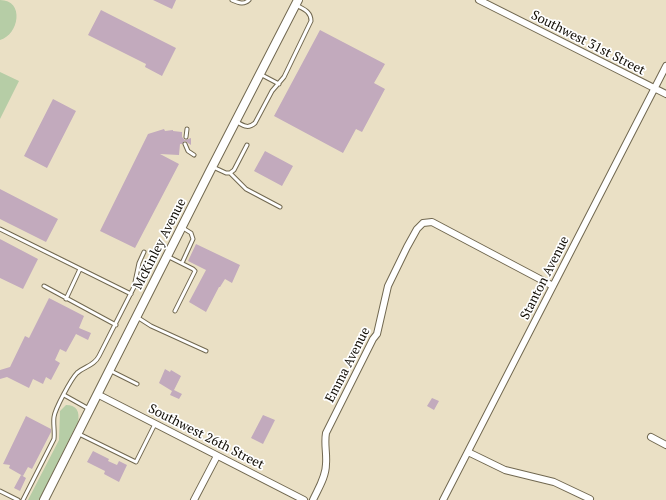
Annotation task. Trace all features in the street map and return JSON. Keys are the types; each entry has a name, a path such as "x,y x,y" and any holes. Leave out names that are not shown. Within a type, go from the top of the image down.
{"main road":[{"name":"McKinley Avenue","path":"44,500 212,166 297,3"}],"street":[{"name":"Southwest 31st Street","path":"480,0 666,94"},
{"name":"Stanton Avenue","path":"443,500 666,66"},
{"name":"Emma Avenue","path":"313,500 325,473 326,433 373,339 377,334 388,286 410,241 422,223 432,222 553,286"},
{"name":"Southwest 26th Street","path":"98,394 304,500"},
{"path":"651,437 666,445"},
{"path":"468,452 505,470 554,482 590,499"},
{"path":"194,500 216,456"}],"lane":[{"path":"232,0 242,4 249,0"},
{"path":"236,122 246,127 255,123 272,91 284,77 311,21 311,16 309,13 297,3"},
{"path":"260,74 279,84"},
{"path":"186,137 187,129"},
{"path":"185,144 188,151 194,155"},
{"path":"230,173 234,170 247,144"},
{"path":"212,166 226,173 230,173 246,190 280,207"},
{"path":"182,228 191,233 193,239 182,263"},
{"path":"0,229 131,294"},
{"path":"23,500 54,439 54,416 57,407 76,375 97,360 131,294 137,279 139,263 144,252"},
{"path":"167,256 193,269 194,271 175,311"},
{"path":"66,299 80,269"},
{"path":"44,286 116,325"},
{"path":"136,317 151,326 206,351"},
{"path":"109,370 137,384"},
{"path":"64,395 89,409"},
{"path":"78,433 136,462 154,424"},
{"path":"0,491 18,500"}],"green space":[{"path":"0,0 8,2 13,6 16,11 16,18 12,32 0,40"},
{"path":"0,72 19,81 0,119"},
{"path":"66,405 73,406 77,410 79,415 78,422 39,500 28,500 59,440 60,411"}],"building":[{"path":"153,0 176,0 172,9"},
{"path":"101,10 176,48 162,76 145,67 146,64 88,35"},
{"path":"320,30 385,64 374,83 385,89 362,132 356,129 343,153 274,116"},
{"path":"53,99 76,111 47,168 24,156"},
{"path":"164,129 165,131 173,130 182,132 182,137 185,140 191,138 191,145 185,141 180,144 179,155 160,154 179,164 135,248 100,231 148,134"},
{"path":"265,151 293,166 282,186 254,171"},
{"path":"0,189 58,219 46,242 0,219"},
{"path":"0,239 38,259 23,289 0,278"},
{"path":"196,244 240,265 232,283 225,279 219,287 206,312 189,302 206,270 188,261"},
{"path":"49,298 84,316 79,328 91,333 88,340 76,334 66,352 60,349 55,360 60,363 51,380 46,377 43,384 33,379 29,388 7,377 0,379 0,370 10,367 25,336 29,338"},
{"path":"165,369 170,372 171,370 181,376 174,390 182,394 179,399 170,395 172,391 159,383"},
{"path":"432,398 439,401 434,410 427,406"},
{"path":"263,415 275,420 263,444 251,438"},
{"path":"26,416 51,429 51,432 32,469 28,467 23,476 9,468 10,465 3,464"},
{"path":"93,451 117,465 119,461 127,465 119,482 104,474 105,471 87,462"},
{"path":"21,475 26,478 20,491 14,488"}]}
